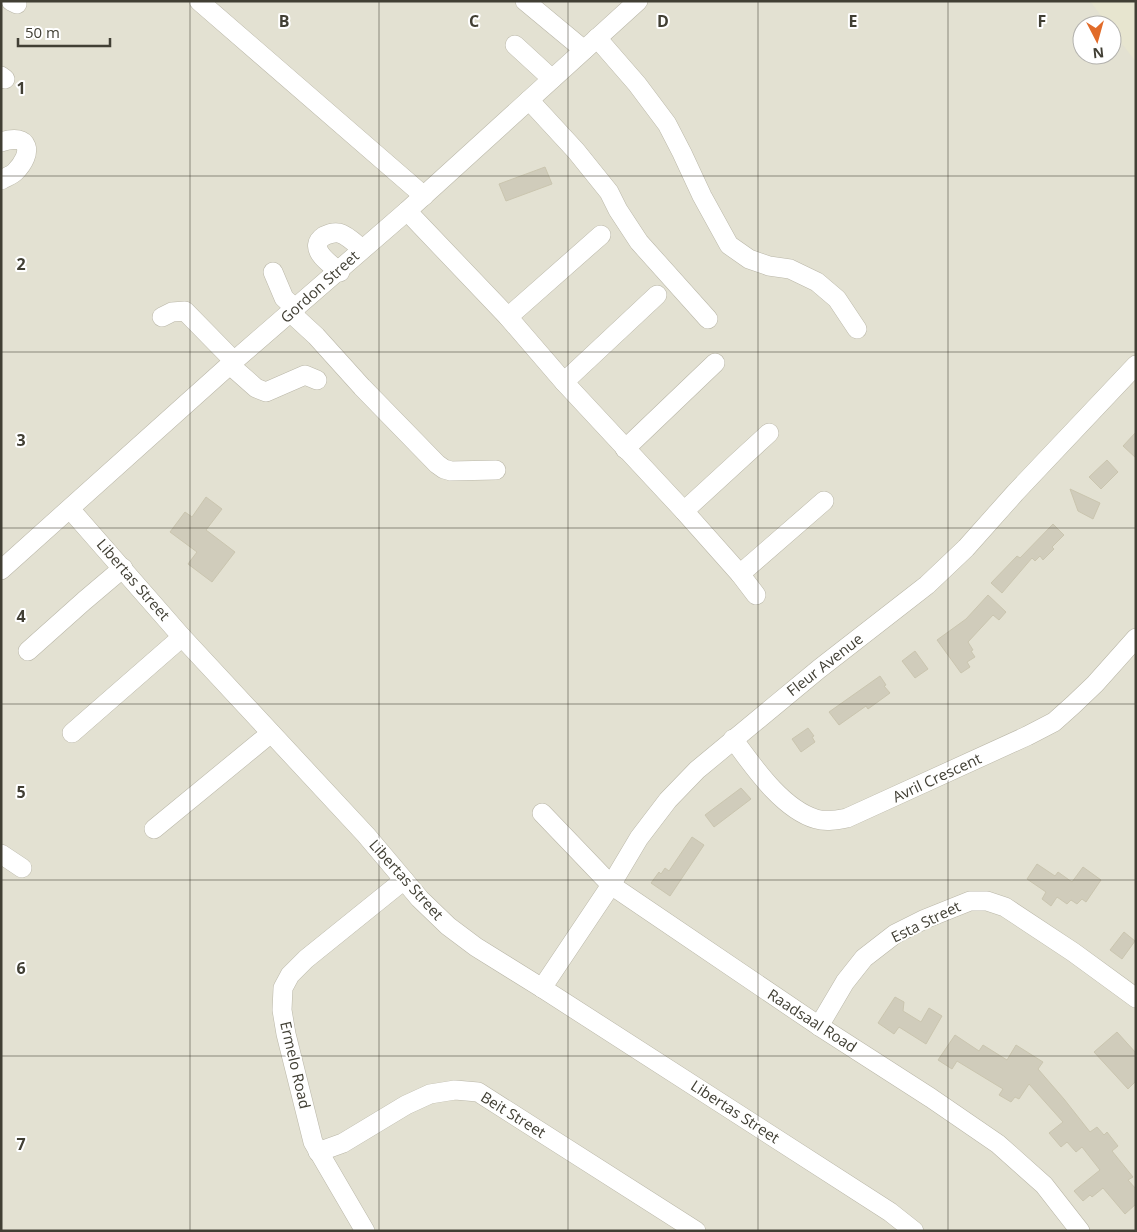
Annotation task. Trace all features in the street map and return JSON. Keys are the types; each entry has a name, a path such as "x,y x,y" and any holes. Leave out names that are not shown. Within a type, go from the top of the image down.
{"street":[{"path":"199,1 424,196"},
{"path":"525,1 591,44 637,84 667,124 702,196 730,245 749,259 769,266 790,269 817,282 837,299 857,330"},
{"name":"Gordon Street","path":"1,570 232,363 340,272 362,249 407,212 638,1"},
{"path":"515,45 552,79"},
{"path":"529,100 576,151 609,192 618,210 639,242 708,319"},
{"path":"1,142 19,139 28,148 27,156 14,174 1,180"},
{"path":"407,212 508,317 564,382 684,511 740,574 756,595"},
{"path":"340,272 323,258 318,250 318,241 325,235 340,233 362,249"},
{"path":"508,317 601,235"},
{"path":"273,272 284,298 294,311 368,394 437,464 451,471 496,470"},
{"path":"564,382 657,295"},
{"path":"162,317 172,312 185,311 256,388 266,392 305,375 317,380"},
{"path":"625,448 715,363"},
{"name":"Fleur Avenue","path":"542,988 611,885 639,838 668,800 696,770 927,585 966,548 1015,493 1136,365"},
{"path":"684,511 769,433"},
{"path":"740,574 824,501"},
{"name":"Libertas Street","path":"70,509 182,637 366,835 420,899 448,926 476,947 890,1212 914,1231"},
{"path":"28,651 122,568"},
{"path":"72,733 182,637"},
{"name":"Avril Crescent","path":"733,739 761,777 791,805 816,819 826,821 847,818 1054,722 1095,684 1136,638"},
{"path":"154,829 271,732"},
{"name":"Raadsaal Road","path":"542,813 611,885 998,1144 1044,1186 1080,1231"},
{"path":"1,854 22,868"},
{"name":"Ermelo Road","path":"365,1231 318,1152 310,1132 286,1034 282,1010 283,988 290,975 306,959 404,880"},
{"name":"Esta Street","path":"819,1026 845,982 864,958 895,934 932,916 970,901 987,901 1005,907 1073,952 1136,998"},
{"name":"Beit Street","path":"318,1152 343,1143 430,1094 455,1090 478,1092 696,1231"}],"shaded area":[{"path":"1,1 1136,1 1136,1231 1,1231"},
{"path":"1090,1 1136,1 1136,62 1122,44 1122,15 1100,15"}],"building":[{"path":"545,167 552,184 506,201 499,184"},
{"path":"1136,432 1136,458 1123,446"},
{"path":"1107,460 1118,472 1101,489 1089,477"},
{"path":"1070,489 1100,503 1093,519 1078,511"},
{"path":"206,497 222,509 206,530 235,552 212,582 188,564 197,552 170,532 185,512 192,517"},
{"path":"1053,524 1064,535 1052,547 1054,549 1043,560 1040,556 1035,561 1032,558 1002,593 991,583 1017,556 1020,558"},
{"path":"988,595 1006,612 999,620 993,615 968,642 975,657 967,662 970,667 961,673 937,640 966,619"},
{"path":"915,651 928,669 915,678 902,661"},
{"path":"880,676 886,685 884,686 890,693 868,709 866,706 839,725 829,712"},
{"path":"808,728 814,736 812,737 815,742 801,752 792,739"},
{"path":"741,788 751,799 714,827 705,815"},
{"path":"692,837 704,845 670,896 651,883 659,872 661,874 665,868 669,871"},
{"path":"1037,864 1055,876 1058,872 1072,882 1083,867 1101,880 1086,902 1082,899 1077,904 1071,900 1067,904 1057,897 1051,906 1042,899 1046,892 1027,879"},
{"path":"1124,932 1135,941 1122,959 1110,950"},
{"path":"895,997 904,1002 903,1011 921,1022 929,1008 942,1016 926,1044 899,1027 894,1034 878,1023"},
{"path":"1117,1032 1136,1053 1136,1081 1128,1089 1094,1052"},
{"path":"955,1035 979,1051 983,1045 1007,1060 1016,1045 1043,1062 1038,1069 1090,1132 1097,1127 1104,1135 1107,1132 1118,1146 1112,1151 1133,1177 1128,1180 1136,1189 1136,1204 1125,1214 1103,1188 1092,1197 1090,1195 1083,1201 1074,1191 1100,1170 1082,1147 1076,1152 1067,1142 1061,1147 1049,1133 1063,1122 1029,1084 1019,1099 1015,1097 1011,1102 999,1095 1003,1089 957,1061 952,1069 938,1060"}]}
